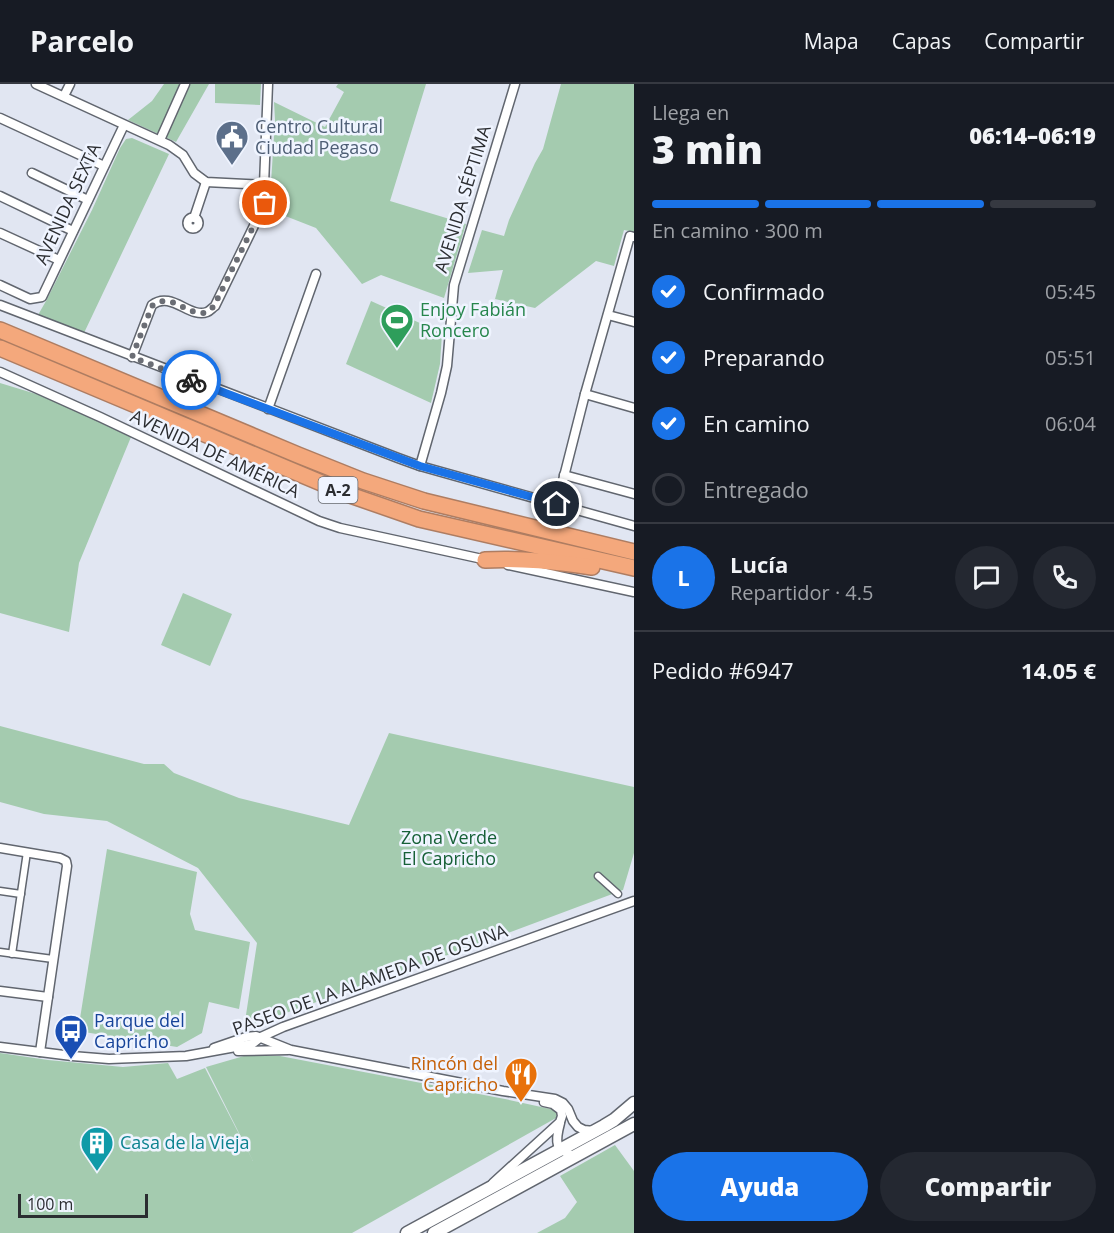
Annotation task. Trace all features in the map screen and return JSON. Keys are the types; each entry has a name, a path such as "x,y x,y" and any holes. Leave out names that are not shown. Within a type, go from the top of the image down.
{"highway":[{"path":"0,322 153,386 169,401"},
{"name":"A-2","path":"0,330 342,473 404,495 634,552"},
{"name":"A-2","path":"0,348 350,495 419,519 634,568"},
{"path":"485,560 545,560 593,567 634,568"}],"main road":[{"path":"407,1233 614,1120 634,1103"},
{"path":"434,1233 634,1124"}],"street":[{"path":"36,84 169,144 183,155 194,173 206,182 264,185"},
{"path":"64,96 70,84"},
{"path":"160,140 185,84"},
{"path":"132,357 152,306 157,301 164,300 200,313 207,312 214,306 265,203 268,84"},
{"name":"AVENIDA SÉPTIMA","path":"420,466 447,366 454,285 515,84"},
{"path":"0,118 104,166"},
{"name":"AVENIDA SEXTA","path":"0,285 30,299 35,300 42,297 124,125"},
{"path":"32,174 88,200"},
{"path":"194,218 206,182"},
{"path":"0,196 73,231"},
{"path":"0,233 59,260"},
{"path":"557,504 585,394 630,236 634,237"},
{"path":"268,409 316,274"},
{"path":"0,305 420,466 634,523"},
{"path":"608,315 634,322"},
{"name":"AVENIDA DE AMÉRICA","path":"0,372 319,521 340,528 634,592"},
{"path":"585,394 634,408"},
{"path":"564,475 634,494"},
{"path":"0,848 60,858 66,861 67,866 40,1052"},
{"path":"12,954 27,852"},
{"path":"598,876 618,894"},
{"path":"0,891 21,894"},
{"name":"PASEO DE LA ALAMEDA DE OSUNA","path":"0,1047 109,1059 186,1056 222,1051 252,1044 261,1037 283,1027 634,901"},
{"path":"0,952 53,959"},
{"path":"0,991 48,997"},
{"path":"201,1054 252,1036 261,1037 291,1050"},
{"path":"222,1051 291,1050 555,1099 563,1103 578,1126 594,1131"},
{"path":"512,1092 553,1104 561,1110 557,1146 567,1154 576,1156"},
{"path":"488,1190 500,1176 560,1122"}],"green space":[{"path":"164,84 209,84 176,142 128,120 152,101"},
{"path":"215,84 261,84 260,105 215,103"},
{"path":"338,84 426,84 390,201 466,224 444,298 381,275 362,284 316,228 270,210 274,199 271,183 274,102 325,127 344,92 336,87"},
{"path":"561,84 634,84 634,232 624,230 614,266 596,261 535,308 495,299 503,270 468,273 482,230 504,236 509,220 543,149"},
{"path":"132,138 169,154 84,333 38,315 92,210 120,148 126,139"},
{"name":"Enjoy Fabián Roncero","path":"371,301 442,333 440,364 431,403 346,364"},
{"path":"0,383 46,397 131,437 79,563 69,632 0,613"},
{"path":"183,593 232,614 210,666 161,645"},
{"name":"Zona Verde El Capricho","path":"0,726 144,764 164,764 174,773 239,798 349,825 389,733 634,787 634,853 623,890 244,1028 257,943 198,868 107,821 44,814 0,802"},
{"path":"107,849 197,872 190,914 195,930 250,942 239,1009 209,1002 202,1033 177,1047 78,1031"},
{"path":"0,1053 123,1067 168,1063 177,1079 205,1068 253,1161 206,1067 244,1056 280,1056 505,1099 555,1110 557,1114 556,1118 352,1233 0,1233"},
{"path":"615,1145 634,1171 634,1233 537,1233 565,1218 577,1202 560,1176"}],"way so far":[{"path":"191,380 132,357 152,306 157,301 164,300 200,313 207,312 214,306 265,203"}],"place":[{"name":"Centro Cultural Ciudad Pegaso","path":"232,166"},
{"name":"Enjoy Fabián Roncero","path":"397,349"},
{"name":"Parque del Capricho","path":"71,1060"},
{"name":"Rincón del Capricho","path":"521,1103"},
{"name":"Casa de la Vieja","path":"97,1172"}],"route":[{"path":"191,380 420,466 557,504"}]}
